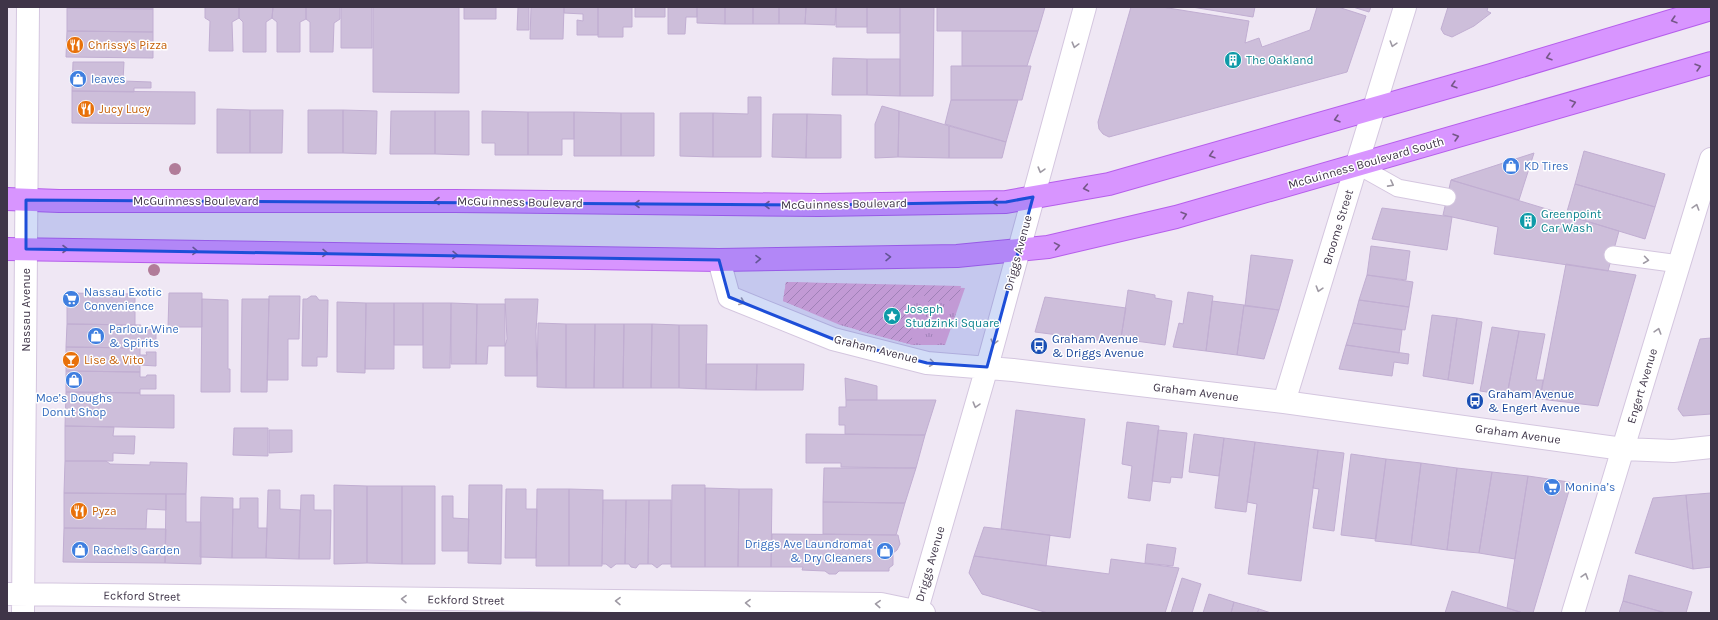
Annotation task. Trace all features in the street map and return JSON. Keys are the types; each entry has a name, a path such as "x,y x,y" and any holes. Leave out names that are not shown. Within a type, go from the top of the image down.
{"main road":[{"path":"1033,197 1109,184 1711,9"},
{"name":"McGuinness Boulevard South","path":"1019,250 1061,246 1176,217 1711,63"},
{"name":"McGuinness Boulevard","path":"17,200 454,201 819,205 1006,202 1033,197"},
{"path":"16,249 719,260 957,256 1019,250"}],"street":[{"name":"Nassau Avenue","path":"18,601 16,249 17,200 28,7"},
{"name":"Driggs Avenue","path":"919,612 1085,7"},
{"name":"Broome Street","path":"1284,402 1405,7"},
{"name":"Engert Avenue","path":"1574,613 1711,159"},
{"name":"Graham Avenue","path":"719,260 729,297 833,339 927,362 1284,402 1623,449 1673,451 1711,447"},
{"name":"Eckford Street","path":"18,601 881,604 919,612"}],"lane":[{"path":"1357,165 1398,188 1447,197"},
{"path":"1613,255 1679,264"}],"highlighted area":[{"path":"1033,197 987,367 927,363 833,339 729,297 719,260 26,249 26,200 819,205 1006,202"}],"green space":[{"path":"786,282 965,288 945,345 913,345 840,325 783,301"},
{"path":"786,282 961,286 958,300 925,302 925,296 918,294 917,298 907,297 913,345 863,332 783,301"}],"building":[{"path":"153,7 153,9 67,8"},
{"path":"205,7 239,7 239,18 232,22 233,51 209,51 210,21 205,18"},
{"path":"239,7 273,7 272,18 266,22 266,52 243,52 243,22 239,18"},
{"path":"273,7 306,7 306,19 300,22 300,52 277,52 277,22 272,18"},
{"path":"306,7 340,7 340,19 334,23 333,52 310,52 310,22 306,19"},
{"path":"341,7 372,7 372,48 341,48"},
{"path":"373,7 459,7 459,93 373,92"},
{"path":"464,7 496,7 496,19 464,19"},
{"path":"518,7 529,7 529,30 517,30"},
{"path":"531,7 564,7 563,39 530,39"},
{"path":"564,7 598,7 598,35 577,35 577,20 583,21 583,14 564,13"},
{"path":"598,7 632,7 632,27 623,27 623,37 598,37"},
{"path":"635,7 665,7 665,17 635,17"},
{"path":"668,7 697,7 697,17 686,17 685,34 668,34"},
{"path":"697,7 725,7 725,24 697,23"},
{"path":"725,7 753,7 753,24 725,24"},
{"path":"753,7 779,7 779,24 753,24"},
{"path":"779,7 806,7 805,24 779,24"},
{"path":"806,7 836,7 835,25 805,24"},
{"path":"836,7 867,7 867,27 836,27"},
{"path":"867,7 900,7 900,33 867,33"},
{"path":"900,7 934,7 933,96 900,96"},
{"path":"937,7 1045,7 1038,31 937,31"},
{"name":"The Oakland","path":"1131,7 1162,7 1249,21 1245,43 1259,38 1262,47 1310,30 1317,7 1338,7 1366,16 1347,72 1109,137 1103,134 1099,129 1098,122"},
{"path":"1192,7 1255,7 1253,17"},
{"path":"1353,7 1371,7 1369,12"},
{"path":"1448,7 1488,7 1487,11 1491,13 1474,26 1452,37 1444,34 1441,29"},
{"path":"67,8 153,9 153,32 67,31"},
{"path":"67,31 153,32 153,58 66,57"},
{"path":"962,31 1038,31 1027,66 962,66"},
{"path":"833,58 867,59 867,95 832,95"},
{"path":"867,59 900,59 900,96 867,95"},
{"path":"73,62 124,62 123,81 151,82 151,88 134,88 134,92 72,91"},
{"path":"951,66 1031,66 1022,100 951,100"},
{"path":"72,91 195,92 195,124 72,123"},
{"path":"748,97 761,97 761,157 713,157 713,113 748,114"},
{"path":"951,100 1018,100 1006,142 945,124"},
{"path":"882,106 899,111 898,157 875,158 875,124"},
{"path":"217,109 250,110 250,153 217,153"},
{"path":"250,110 283,110 282,153 250,153"},
{"path":"308,110 343,110 343,153 308,153"},
{"path":"343,110 377,111 376,154 343,153"},
{"path":"391,111 435,111 435,154 390,154"},
{"path":"435,111 469,111 469,155 435,154"},
{"path":"482,111 528,112 528,155 495,155 495,143 482,143"},
{"path":"899,111 949,126 949,158 898,157"},
{"path":"528,112 574,112 574,139 562,139 562,155 528,155"},
{"path":"574,112 621,113 621,156 574,156"},
{"path":"621,113 654,113 654,156 621,156"},
{"path":"680,113 713,113 713,157 680,156"},
{"path":"773,114 807,114 806,158 772,157"},
{"path":"807,114 841,115 841,158 806,158"},
{"path":"949,126 1006,142 1002,158 949,158"},
{"path":"1584,151 1665,174 1655,207 1575,184"},
{"name":"KD Tires","path":"1534,153 1519,200 1451,180"},
{"name":"Greenpoint Car Wash","path":"1451,180 1619,231 1608,271 1494,254 1498,227 1443,215"},
{"path":"1575,184 1655,207 1645,239 1566,215"},
{"path":"1382,208 1452,217 1447,250 1372,239"},
{"path":"1371,246 1410,251 1406,280 1367,275"},
{"path":"1251,255 1293,260 1279,310 1245,306"},
{"path":"1566,264 1636,275 1598,406 1540,399"},
{"path":"1367,275 1413,282 1409,307 1359,300"},
{"path":"1128,290 1155,295 1155,298 1172,301 1165,345 1121,339"},
{"path":"1188,292 1213,296 1206,351 1173,347 1179,323 1183,324"},
{"path":"67,293 135,294 135,325 67,324"},
{"path":"169,293 202,293 202,327 168,327"},
{"path":"269,296 300,296 299,339 288,339 288,380 267,380"},
{"path":"311,296 316,296 319,300 328,300 327,357 317,357 317,366 302,366 303,299 307,299"},
{"path":"1045,297 1126,308 1120,343 1035,332"},
{"path":"202,299 228,300 228,369 230,369 230,392 201,392"},
{"path":"242,299 269,299 267,392 241,392"},
{"path":"505,299 538,299 536,331 537,376 505,376 505,346 507,339"},
{"path":"1359,300 1409,307 1405,330 1353,323"},
{"path":"1212,301 1244,305 1237,355 1206,351"},
{"path":"337,302 366,303 365,373 337,372"},
{"path":"366,303 394,303 394,369 365,369"},
{"path":"394,303 423,303 423,345 394,345"},
{"path":"423,303 451,303 450,368 423,368"},
{"path":"451,303 477,304 476,364 451,364"},
{"path":"477,304 505,304 505,346 488,346 487,364 476,364"},
{"path":"1244,305 1279,310 1264,359 1237,355"},
{"path":"1432,315 1457,318 1448,380 1423,376"},
{"path":"1457,318 1482,322 1473,384 1448,380"},
{"path":"538,323 566,324 566,388 537,387"},
{"path":"1353,323 1402,330 1399,353 1346,345"},
{"path":"67,324 141,325 141,332 147,332 147,329 156,330 156,344 140,344 140,348 66,347"},
{"path":"566,324 595,324 594,388 566,388"},
{"path":"595,324 624,324 623,388 594,388"},
{"path":"624,324 652,324 651,388 623,388"},
{"path":"652,324 679,325 679,388 651,388"},
{"path":"679,325 707,325 706,389 679,388"},
{"path":"1492,327 1519,331 1507,395 1480,391"},
{"path":"1519,331 1545,334 1536,380 1543,380 1540,399 1507,395"},
{"path":"1711,338 1711,414 1683,416 1678,409 1700,339"},
{"path":"1346,345 1409,354 1408,364 1394,362 1392,376 1339,369"},
{"path":"66,347 140,348 140,355 147,355 146,352 156,352 156,366 140,365 140,372 66,371"},
{"path":"706,364 757,364 756,390 706,389"},
{"path":"757,364 804,364 803,390 756,390"},
{"path":"66,371 140,372 140,377 156,375 156,389 140,389 140,393 66,392"},
{"path":"845,378 877,386 877,400 846,400"},
{"path":"66,392 174,395 174,428 65,426"},
{"path":"846,400 936,400 925,435 845,434 845,425 839,425 839,407 846,407"},
{"path":"1016,410 1085,419 1070,538 1001,529"},
{"path":"1127,422 1159,426 1150,501 1128,498 1132,466 1122,464"},
{"path":"65,426 114,427 113,436 135,436 134,454 113,453 113,461 65,461"},
{"path":"234,428 268,428 268,456 233,455"},
{"path":"269,430 292,430 292,452 269,453"},
{"path":"1158,430 1187,433 1182,478 1171,477 1170,483 1152,481"},
{"path":"806,434 925,435 916,468 911,468 841,467 841,463 806,463"},
{"path":"1194,434 1224,438 1219,476 1189,472"},
{"path":"1224,438 1255,442 1246,512 1215,508"},
{"path":"1255,442 1318,450 1301,581 1248,574 1257,504 1247,502"},
{"path":"1318,450 1344,453 1334,531 1313,528 1319,489 1313,488"},
{"path":"1351,454 1386,459 1376,539 1341,535"},
{"path":"1386,459 1421,463 1411,545 1375,541"},
{"path":"65,461 106,461 110,464 150,465 150,462 187,463 186,494 64,493"},
{"path":"1421,463 1457,468 1447,550 1411,545"},
{"path":"824,468 916,468 905,503 823,502"},
{"path":"1457,468 1492,472 1479,553 1447,550"},
{"path":"1492,472 1528,476 1515,559 1479,553"},
{"path":"1528,476 1569,482 1571,484 1533,613 1523,613 1507,608"},
{"path":"334,485 367,486 367,563 334,564"},
{"path":"469,485 502,485 501,564 468,563"},
{"path":"672,485 705,485 705,567 671,567"},
{"path":"367,486 402,486 402,564 367,563"},
{"path":"402,486 435,486 435,564 402,564"},
{"path":"705,488 739,489 738,567 705,567"},
{"path":"506,489 526,489 526,509 537,509 536,558 505,558"},
{"path":"537,489 569,489 569,566 536,566"},
{"path":"569,489 603,490 602,566 569,566"},
{"path":"739,489 772,489 771,567 738,567"},
{"path":"268,490 280,490 280,509 300,510 299,559 266,558"},
{"path":"64,493 166,494 166,510 147,509 146,529 64,528"},
{"path":"1711,493 1711,567 1693,569 1686,495"},
{"path":"166,494 186,494 186,522 201,522 201,564 165,563"},
{"path":"301,495 314,495 314,510 331,510 330,559 299,559"},
{"path":"1686,495 1693,569 1635,553 1653,498"},
{"path":"442,496 453,496 453,518 469,519 468,551 442,551"},
{"path":"201,497 233,498 232,558 200,557"},
{"path":"240,498 258,498 258,528 267,528 266,558 232,558 233,509 240,509"},
{"path":"603,500 626,500 625,564 616,564 611,568 606,564 602,564"},
{"path":"626,500 649,500 648,564 639,564 636,568 631,567 629,564 625,564"},
{"path":"649,500 671,500 671,564 662,564 657,568 652,564 648,564"},
{"path":"823,502 905,503 896,535 823,534"},
{"path":"984,527 1050,535 1046,566 974,556"},
{"path":"64,528 166,529 165,563 63,562"},
{"path":"772,534 898,535 900,544 897,550 893,553 893,565 889,568 889,571 839,571 836,574 829,574 825,571 802,570 803,567 771,567"},
{"path":"1147,544 1176,548 1173,566 1145,563"},
{"path":"974,556 1109,574 1111,559 1179,568 1165,613 1048,613 982,594 969,573"},
{"path":"1629,575 1692,592 1686,613 1666,613 1623,601"},
{"path":"1182,578 1201,584 1192,613 1171,613"},
{"path":"1452,591 1507,608 1523,613 1445,613"},
{"path":"1209,594 1234,602 1231,613 1203,613"},
{"path":"1623,601 1666,613 1619,613"},
{"path":"1234,602 1259,609 1257,613 1231,613"},
{"path":"1259,609 1271,613 1257,613"}],"place":[{"name":"Chrissy's Pizza","path":"75,45"},
{"name":"The Oakland","path":"1233,60"},
{"name":"leaves","path":"78,79"},
{"name":"Jucy Lucy","path":"86,109"},
{"name":"KD Tires","path":"1511,166"},
{"name":"Greenpoint Car Wash","path":"1528,221"},
{"name":"Nassau Exotic Convenience","path":"71,299"},
{"name":"Joseph Studzinki Square","path":"892,316"},
{"name":"Parlour Wine & Spirits","path":"96,336"},
{"name":"Graham Avenue & Driggs Avenue","path":"1039,346"},
{"name":"Lise & Vito","path":"71,360"},
{"name":"Moe’s Doughs Donut Shop","path":"74,380"},
{"name":"Graham Avenue & Engert Avenue","path":"1475,401"},
{"name":"Monina’s","path":"1552,487"},
{"name":"Pyza","path":"79,511"},
{"name":"Rachel's Garden","path":"80,550"},
{"name":"Driggs Ave Laundromat & Dry Cleaners","path":"885,551"}]}
